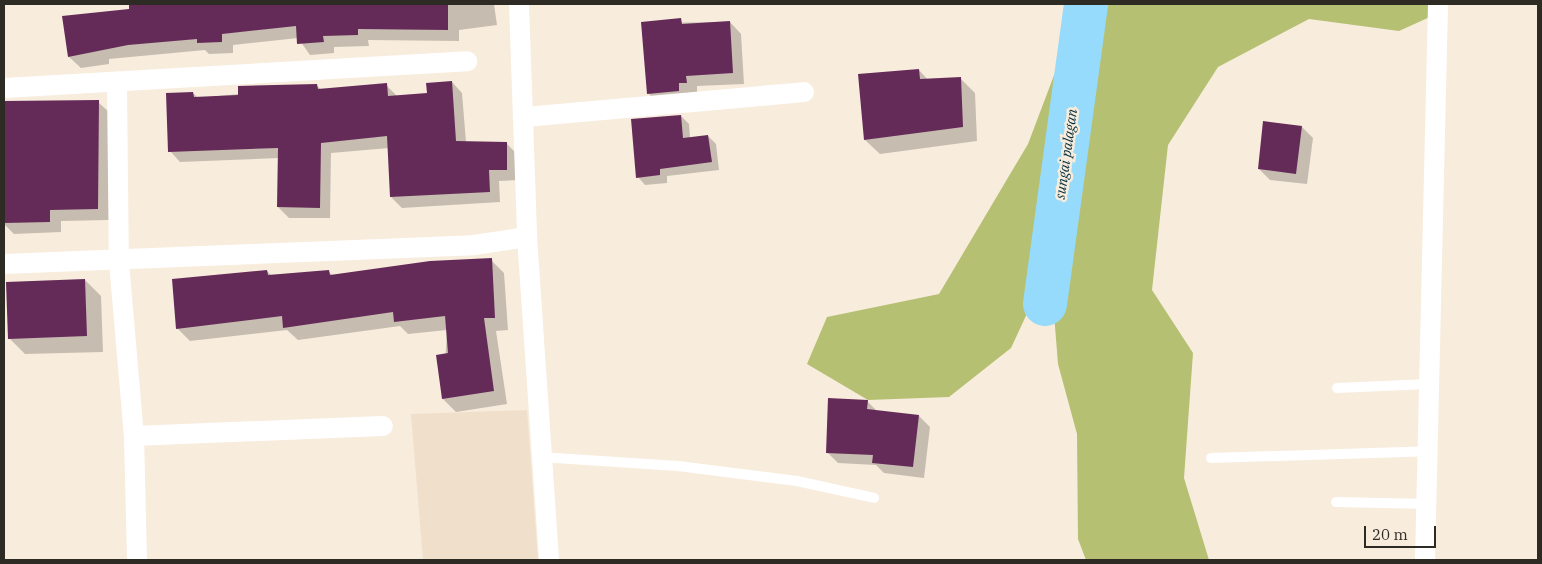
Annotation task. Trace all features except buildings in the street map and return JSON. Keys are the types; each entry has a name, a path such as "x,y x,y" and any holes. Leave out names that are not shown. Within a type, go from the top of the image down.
{"street":[{"path":"519,4 526,117 526,237 539,457 549,560"},
{"path":"1425,560 1438,4"},
{"path":"4,88 117,84 467,61"},
{"path":"117,84 118,262 134,436 137,560"},
{"path":"526,117 804,92"},
{"path":"4,264 118,262 474,244 526,237"},
{"path":"134,436 383,426"}],"lane":[{"path":"1337,388 1430,384"},
{"path":"1211,458 1428,451"},
{"path":"539,457 751,475 874,498"},
{"path":"1336,502 1427,504"}],"shaded area":[{"path":"527,410 538,560 423,560 411,414"}],"green space":[{"path":"1081,4 1432,4 1432,16 1399,31 1309,19 1218,67 1168,145 1152,290 1193,353 1184,478 1209,560 1086,560 1078,539 1077,434 1058,364 1050,264 1011,348 949,397 868,400 807,364 827,317 939,294 1028,144"}],"waterway":[{"name":"sungai palagan","path":"1045,304 1086,4"}]}
